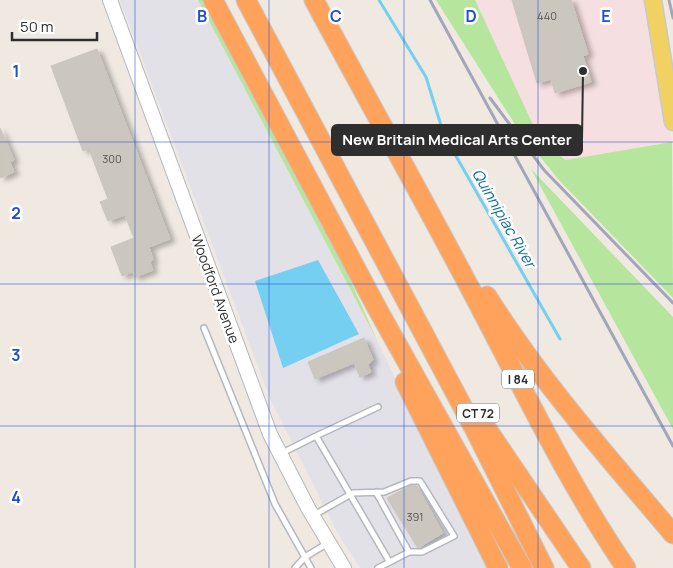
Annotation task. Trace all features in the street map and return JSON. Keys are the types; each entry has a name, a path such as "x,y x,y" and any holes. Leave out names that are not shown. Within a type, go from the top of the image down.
{"highway":[{"path":"213,0 358,273 522,568"},
{"path":"246,0 476,430 544,568"},
{"name":"I 84","path":"314,0 567,472 626,568"},
{"path":"415,187 438,217 498,314 534,366 589,436 673,534"},
{"name":"CT 72","path":"382,254 416,306 508,462 581,568"},
{"path":"358,273 408,390 498,568"}],"main road":[{"path":"653,0 673,122"}],"street":[{"name":"Woodford Avenue","path":"110,0 256,397 280,454 313,516 344,568"}],"lane":[{"path":"204,328 275,504 311,568"},
{"path":"280,454 378,407"},
{"path":"316,436 389,561"},
{"path":"313,516 349,495 384,492 410,481 420,481 454,536 422,552 409,552 378,568"},
{"path":"376,492 409,552"},
{"path":"295,568 305,557 329,542"}],"shaded area":[{"path":"120,0 198,0 377,340 475,547 488,568 360,568 337,532 271,401"},
{"path":"475,0 647,0 672,142 567,160 542,144"}],"green space":[{"path":"198,0 204,0 335,246 377,340"},
{"path":"436,0 475,0 542,144 566,160 672,142 673,298 558,179 518,129"},
{"path":"531,169 673,317 673,429"}],"water":[{"path":"318,260 359,334 283,368 255,281"}],"building":[{"path":"512,0 571,0 588,54 583,56 591,82 555,93 551,79 537,83"},
{"path":"97,49 170,239 149,247 153,260 150,262 153,270 135,277 132,272 122,276 111,247 134,238 125,215 108,221 100,202 108,199 89,149 83,151 51,66"},
{"path":"0,128 14,160 10,162 14,172 0,178"},
{"path":"364,338 373,360 368,365 371,372 360,377 354,363 315,379 308,362"},
{"path":"412,485 417,486 443,533 418,548 387,498"}],"waterway":[{"name":"Quinnipiac River","path":"379,0 426,77 444,135 560,339"}],"railway":[{"path":"430,0 673,446"},
{"path":"669,0 673,18"},
{"path":"490,98 544,170 673,303"}],"place":[{"name":"New Britain Medical Arts Center","path":"583,71"}]}
